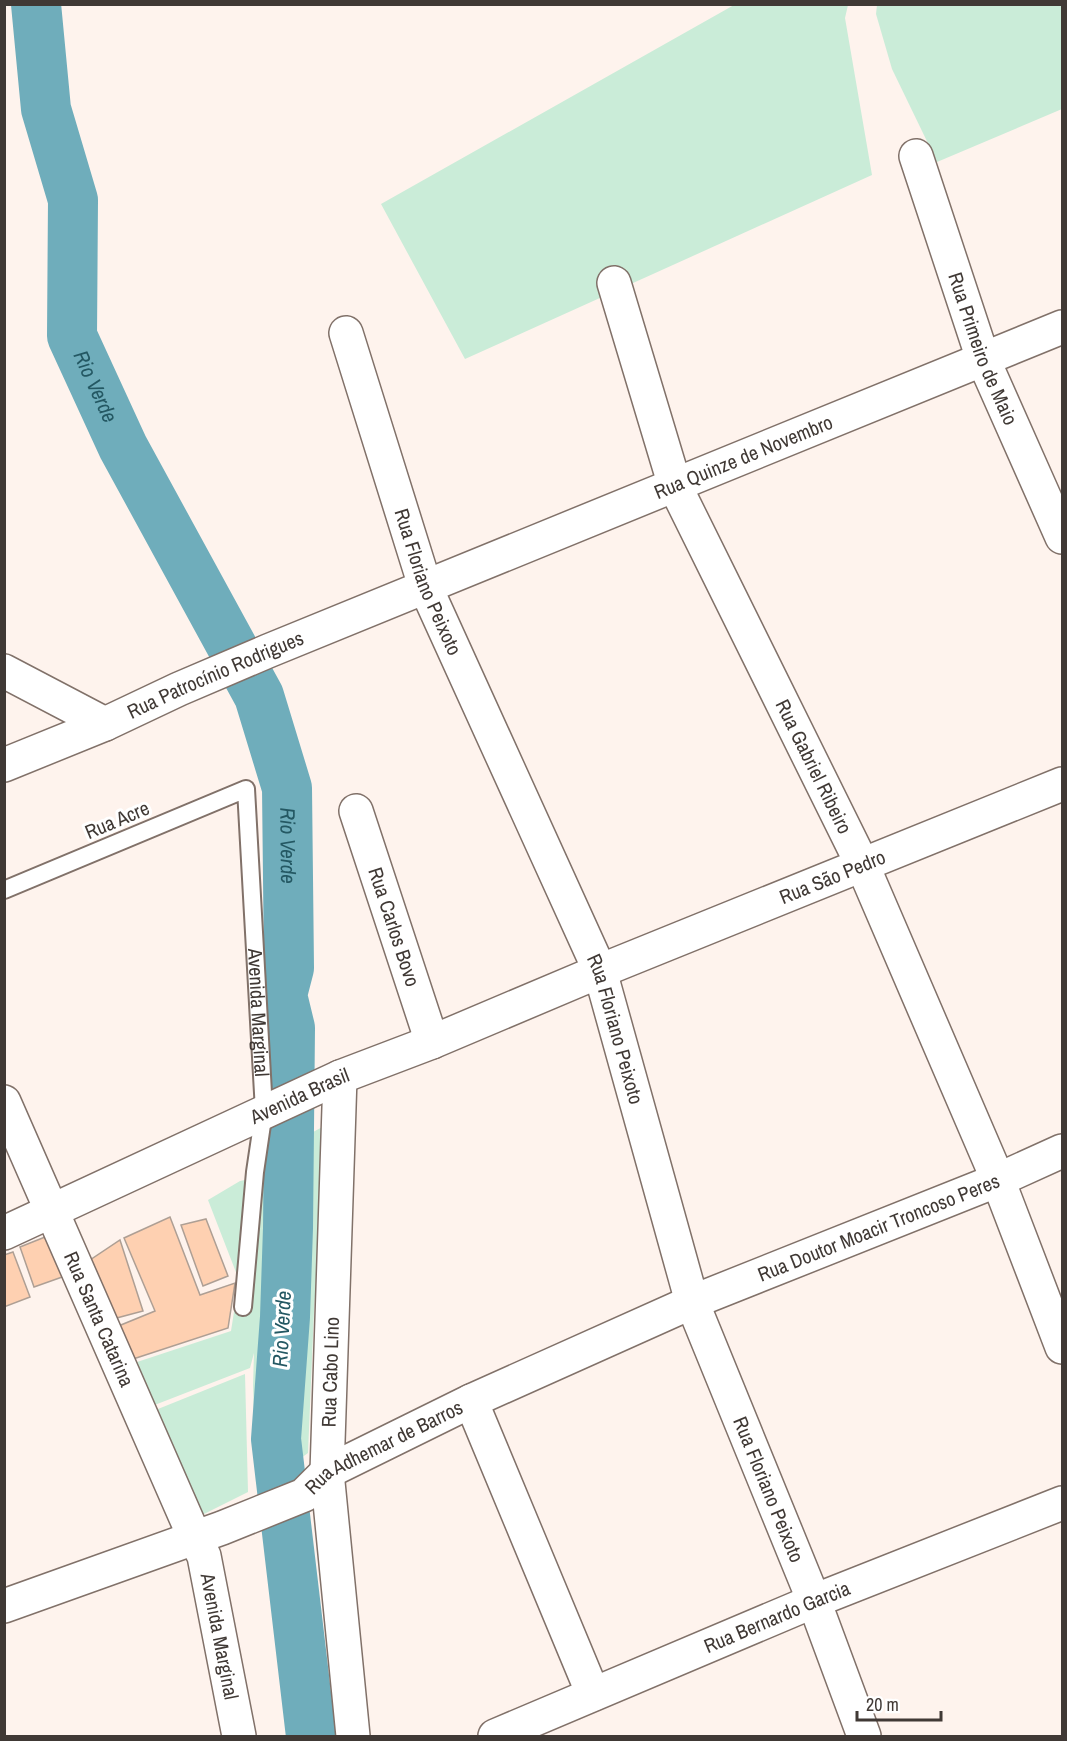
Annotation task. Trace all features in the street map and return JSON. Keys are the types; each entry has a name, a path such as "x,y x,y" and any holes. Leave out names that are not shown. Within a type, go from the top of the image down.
{"street":[{"name":"Rua Primeiro de Maio","path":"916,156 983,359 1062,537"},
{"name":"Rua Gabriel Ribeiro","path":"614,283 675,486 862,864 998,1180 1062,1347"},
{"name":"Rua Quinze de Novembro","path":"425,586 1062,327"},
{"name":"Rua Floriano Peixoto","path":"346,333 425,586 600,971 692,1302 814,1601 864,1737"},
{"name":"Rua Patrocínio Rodrigues","path":"4,765 105,724 179,688 425,586"},
{"path":"4,671 105,724"},
{"name":"Rua São Pedro","path":"600,971 1062,784"},
{"name":"Rua Carlos Bovo","path":"356,811 432,1042"},
{"name":"Avenida Brasil","path":"4,1233 329,1082 432,1042 600,971"},
{"name":"Rua Cabo Lino","path":"329,1082 327,1472 353,1737"},
{"name":"Rua Santa Catarina","path":"4,1102 52,1210 208,1532"},
{"name":"Rua Doutor Moacir Troncoso Peres","path":"692,1302 998,1180 1062,1152"},
{"name":"Rua Adhemar de Barros","path":"4,1606 304,1495 327,1472 471,1401 692,1302"},
{"path":"471,1401 593,1694"},
{"name":"Rua Bernardo Garcia","path":"495,1737 814,1601 1062,1503"},
{"name":"Avenida Marginal","path":"208,1532 204,1556 239,1737"}],"lane":[{"name":"Rua Acre","path":"4,890 246,789"},
{"name":"Avenida Marginal","path":"243,1307 255,1172 272,1108 246,789"}],"green space":[{"path":"734,5 848,5 845,18 872,175 465,359 381,204"},
{"path":"877,5 1062,5 1062,109 937,162 892,69 876,14"},
{"path":"326,1125 308,1453 297,1461 290,1406 304,1137"},
{"path":"283,1151 276,1355 270,1433 277,1477 256,1484 254,1353 250,1368 152,1406 131,1364 231,1331 239,1280 208,1200 240,1181 269,1175 270,1156"},
{"path":"245,1374 248,1492 198,1517 153,1411"}],"building":[{"path":"170,1217 200,1295 235,1283 228,1328 130,1360 116,1327 155,1311 124,1238"},
{"path":"206,1219 228,1276 203,1286 181,1225"},
{"path":"50,1235 65,1276 34,1287 20,1247"},
{"path":"120,1240 143,1311 109,1320 84,1264"},
{"path":"13,1252 30,1297 4,1307 4,1255"}],"waterway":[{"name":"Rio Verde","path":"36,4 46,109 73,200 72,336 123,447 259,696 287,788 289,968 282,995 290,1028 288,1228 285,1317 276,1439 311,1736"}]}
